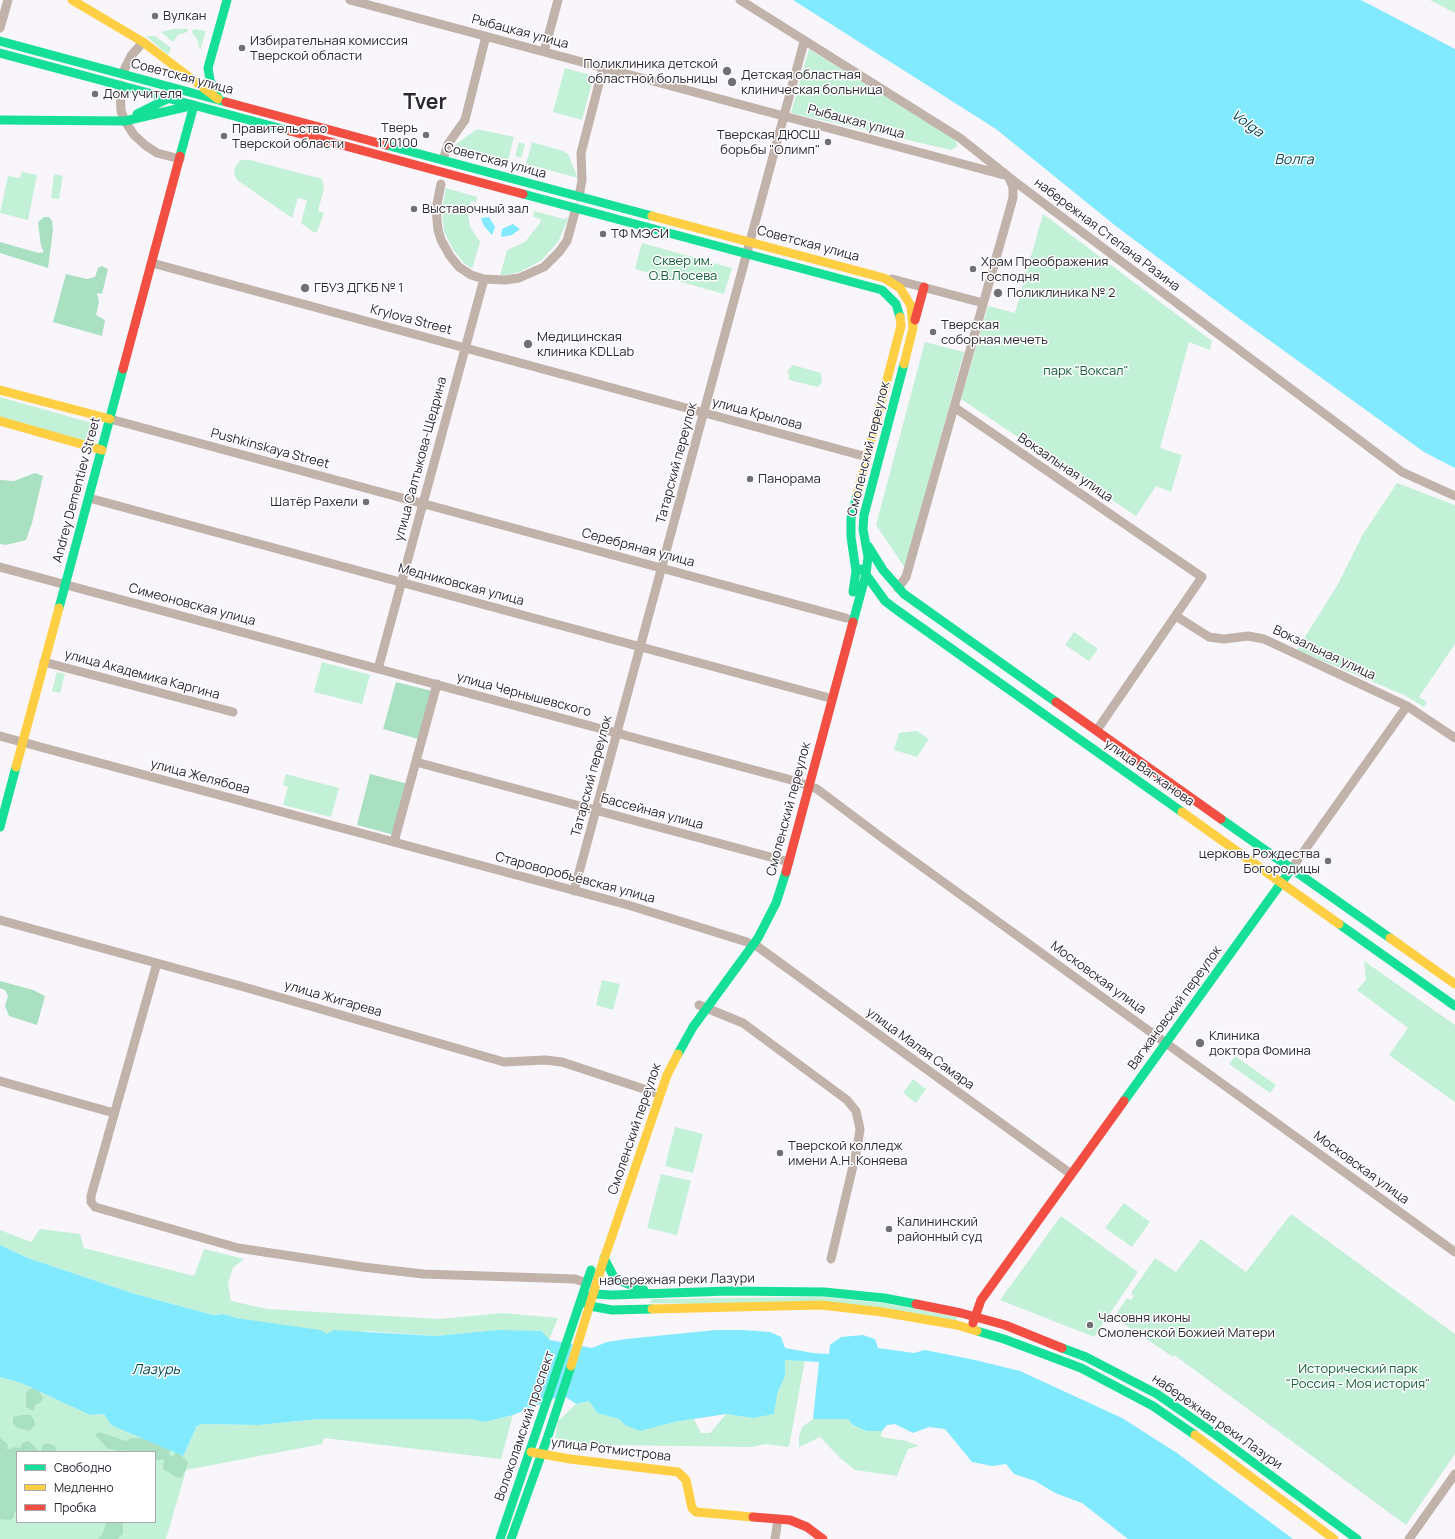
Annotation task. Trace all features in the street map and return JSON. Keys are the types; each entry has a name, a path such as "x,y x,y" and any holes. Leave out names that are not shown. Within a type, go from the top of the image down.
{"main road":[{"path":"72,0 143,42 219,100"},
{"path":"219,100 209,77 209,62 227,0"},
{"name":"Советская улица","path":"0,41 884,278"},
{"name":"Советская улица","path":"0,53 880,289"},
{"path":"182,71 196,69 209,62"},
{"path":"125,121 166,98 187,92"},
{"path":"0,120 125,121 194,105"},
{"name":"Andrey Dementiev Street","path":"0,827 194,105"},
{"path":"441,184 447,173 466,166"},
{"path":"559,203 570,202 579,197"},
{"name":"Смоленский переулок","path":"806,785 846,618 862,590 866,574 868,557 863,529 864,515 913,328 913,313 909,300 900,288 884,278"},
{"path":"913,328 924,287"},
{"name":"Смоленский переулок","path":"574,1322 673,1044 751,943 786,861 853,607 856,577 851,541 851,518 865,457 901,324 896,304 880,289"},
{"path":"0,390 110,419"},
{"path":"0,421 102,450"},
{"name":"улица Вагжанова","path":"865,540 876,561 901,591 1455,984"},
{"name":"улица Вагжанова","path":"851,541 856,556 866,574 885,601 1455,1006"},
{"path":"862,590 867,587 874,586 901,591"},
{"path":"853,607 870,599 885,601"},
{"name":"Вагжановский переулок","path":"972,1329 981,1300 1292,868"},
{"name":"Смоленский переулок","path":"584,1326 656,1093"},
{"path":"604,1258 612,1274 618,1280 650,1294"},
{"path":"587,1284 594,1294"},
{"name":"набережная реки Лазури","path":"1334,1539 1165,1413 1105,1380 1062,1360 1017,1343 972,1329 882,1312 821,1306 612,1310 590,1306 582,1301 594,1294 650,1294 728,1291 824,1292 884,1298 975,1316 1057,1344 1101,1364 1171,1402 1357,1539"},
{"path":"650,1294 643,1298 642,1302 644,1307 650,1310"},
{"name":"Волоколамский проспект","path":"500,1539 574,1322"},
{"name":"Волоколамский проспект","path":"511,1539 548,1436 584,1326"},
{"name":"улица Ротмистрова","path":"530,1452 570,1459 677,1472 682,1474 686,1480 692,1508 696,1513 799,1522 823,1539"}],"street":[{"path":"0,28 8,0"},
{"name":"Рыбацкая улица","path":"350,0 1007,175"},
{"path":"544,52 558,0"},
{"name":"набережная Степана Разина","path":"740,0 804,42 960,138 1402,472 1455,496"},
{"path":"443,160 448,144 466,120 486,36"},
{"path":"122,74 130,56 143,42"},
{"name":"Татарский переулок","path":"574,891 804,42"},
{"path":"579,197 582,180 581,153 604,68"},
{"path":"120,85 120,102 125,121 134,136 148,148 157,153 180,159"},
{"path":"901,591 1014,195 1013,185 1007,175"},
{"path":"441,184 437,198 436,214 441,240 450,256 459,267 471,275 484,280 519,278 544,267 563,247 569,234 576,208"},
{"name":"Krylova Street","path":"152,262 465,348"},
{"name":"Советская улица","path":"884,278 983,303"},
{"name":"улица Салтыкова-Щедрина","path":"378,668 484,280"},
{"name":"улица Крылова","path":"465,348 865,457"},
{"name":"Вокзальная улица","path":"954,407 1202,577 1176,616 1201,633 1214,638 1245,636 1264,639 1407,706 1455,738"},
{"name":"Pushkinskaya Street","path":"110,419 423,504"},
{"name":"Медниковская улица","path":"89,498 640,646 826,698"},
{"name":"Серебряная улица","path":"423,504 846,618"},
{"name":"Симеоновская улица","path":"0,567 378,668"},
{"path":"1097,730 1176,616"},
{"name":"улица Академика Каргина","path":"44,662 233,712"},
{"name":"улица Чернышевского","path":"378,668 806,785"},
{"path":"394,842 437,684"},
{"name":"Вагжановский переулок","path":"1292,868 1407,706"},
{"name":"улица Желябова","path":"0,736 394,842"},
{"name":"Бассейная улица","path":"416,762 786,861"},
{"name":"Московская улица","path":"806,785 817,789 891,845 1455,1252"},
{"name":"Староворобьёвская улица","path":"394,842 574,891 751,943"},
{"name":"улица Жигарева","path":"0,920 504,1062 545,1060 562,1062 656,1093"},
{"name":"улица Малая Самара","path":"751,943 1071,1174"},
{"path":"157,963 91,1198 92,1204 97,1209 238,1248 356,1266 423,1274 575,1279 587,1284"},
{"path":"702,1007 743,1023 847,1100 856,1111 860,1129 857,1149 831,1259"},
{"path":"0,1081 114,1113"},
{"path":"1409,1539 1455,1474"},
{"path":"775,1539 778,1519"}],"green space":[{"path":"1430,0 1455,0 1455,13"},
{"path":"173,29 188,29 187,32 178,35 173,42 161,32"},
{"path":"193,29 206,31 200,50 197,39 192,33"},
{"path":"146,36 155,36 171,48 168,55"},
{"path":"809,49 956,140 957,147 951,150 791,113"},
{"path":"565,68 594,76 582,120 553,112"},
{"path":"477,129 514,137 508,160 455,145"},
{"path":"519,142 525,144 521,158 515,156"},
{"path":"532,142 563,151 568,154 578,178 526,164"},
{"path":"241,160 250,160 322,179 324,189 318,211 324,213 317,232 313,232 301,223 307,200 298,198 292,218 237,180 234,174 235,167"},
{"path":"22,172 37,175 28,220 0,213 8,176 20,178"},
{"path":"54,174 63,176 59,199 51,198"},
{"path":"446,188 477,197 476,202 471,201 468,214 470,226 480,242 472,269 464,263 454,251 444,232 442,211"},
{"path":"534,211 564,219 569,217 558,242 542,260 520,272 500,276 507,250 525,242 540,223 541,219 533,217"},
{"name":"парк \"Воксал\"","path":"1043,214 1212,341 1210,350 1189,342 1160,448 1182,455 1171,492 1156,486 1136,516 961,399 988,306 1015,313"},
{"path":"44,217 49,217 52,221 53,230 48,268 0,253 0,242 39,253 44,252 41,246 38,222"},
{"name":"Сквер им. О.В.Лосева","path":"642,243 732,268 724,294 635,269"},
{"path":"102,266 108,269 102,294 97,293 99,302 96,315 105,320 102,336 53,322 66,274 87,279 95,277 98,268"},
{"path":"925,342 964,352 905,568 876,525"},
{"path":"793,365 821,373 822,382 818,387 789,380 788,370"},
{"path":"0,397 99,425 94,444 0,417"},
{"path":"35,473 43,476 32,523 26,540 6,545 0,544 0,480 14,481"},
{"path":"1397,483 1455,505 1455,644 1419,697 1427,702 1424,707 1404,695 1297,650 1338,584 1363,534"},
{"path":"1074,632 1098,649 1089,661 1065,645"},
{"path":"322,662 370,675 362,704 314,692"},
{"path":"57,672 65,674 60,693 52,691"},
{"path":"396,682 432,691 418,739 383,729"},
{"path":"917,731 929,739 917,757 894,750 899,733"},
{"path":"286,774 339,788 331,817 283,805 288,787 283,785"},
{"path":"370,774 408,784 394,835 357,825"},
{"path":"1364,961 1455,1025 1455,1102 1389,1055 1408,1028 1357,990 1366,980"},
{"path":"602,980 620,984 613,1010 596,1005"},
{"path":"0,981 33,990 45,996 37,1025 9,1016 5,1006 8,996 5,990 0,988"},
{"path":"1235,1056 1276,1085 1270,1093 1229,1064"},
{"path":"913,1079 926,1089 916,1103 903,1093"},
{"path":"675,1127 703,1134 693,1173 665,1166"},
{"path":"661,1174 691,1181 677,1235 647,1228"},
{"path":"1124,1203 1150,1222 1132,1247 1105,1228"},
{"name":"Исторический парк \"Россия - Моя история\"","path":"1291,1214 1455,1334 1455,1454 1406,1525 1174,1355 1173,1357 1114,1317 1127,1298 1131,1300 1134,1296 1131,1293 1155,1258 1176,1272 1201,1239 1246,1272"},
{"path":"1061,1216 1138,1272 1094,1337 1000,1300"},
{"path":"40,1229 80,1234 84,1248 194,1276 204,1249 244,1259 233,1268 228,1283 231,1301 267,1309 440,1319 503,1313 558,1318 549,1340 497,1330 436,1336 369,1331 327,1334 236,1318 224,1314 213,1315 132,1293 28,1258 0,1245 0,1230 31,1242"},
{"path":"821,1297 884,1303 957,1317 956,1321 884,1308 650,1303 652,1299"},
{"path":"785,1360 805,1360 789,1447 766,1444 752,1447 610,1445 570,1447 558,1443 555,1437 558,1421 576,1404 589,1401 597,1413 619,1419 625,1425 674,1422 694,1419 701,1433 710,1433 726,1414 753,1418 777,1394 785,1376"},
{"path":"0,1377 21,1383 90,1415 104,1414 111,1425 183,1456 197,1426 202,1424 259,1425 319,1419 470,1419 485,1422 513,1415 501,1459 324,1438 322,1444 186,1470 166,1539 0,1539"},
{"path":"38,1388 43,1399 40,1403 36,1404 33,1411 26,1407 26,1393 29,1389"},
{"path":"30,1415 34,1419 35,1425 29,1431 18,1428 13,1424 13,1417"},
{"path":"813,1419 848,1419 853,1425 865,1431 882,1431 881,1437 907,1441 919,1446 908,1449 897,1476 855,1470 840,1458 820,1437 799,1447 799,1436 802,1427"},
{"path":"99,1432 126,1441 131,1438 147,1438 170,1449 169,1455 174,1456 175,1451 181,1455 188,1462 186,1469 181,1478 176,1477 163,1469 164,1459 156,1461 156,1451 119,1451 108,1449 95,1435"},
{"path":"0,1437 8,1445 7,1450 15,1447 20,1448 22,1443 29,1441 38,1451 16,1451 16,1512 11,1520 0,1519"},
{"path":"47,1443 55,1446 56,1451 41,1451 42,1446"},
{"path":"106,1523 123,1523 123,1534 117,1539 98,1539 103,1533"}],"water":[{"name":"Волга","path":"793,0 1361,0 1455,49 1455,468 1424,452 1240,319 1117,227 996,129"},
{"path":"489,217 495,227 492,235 484,226 481,218"},
{"path":"513,224 520,229 512,235 501,237 502,229"},
{"name":"Лазурь","path":"0,1245 28,1258 132,1293 213,1315 224,1314 236,1318 320,1330 327,1334 334,1330 436,1336 497,1330 541,1331 550,1340 592,1348 607,1342 626,1339 716,1330 743,1330 770,1332 781,1337 785,1348 813,1353 829,1354 830,1345 841,1337 863,1335 875,1339 878,1348 914,1353 925,1350 975,1360 1020,1371 1122,1418 1177,1453 1293,1539 1128,1539 1082,1503 1055,1493 1035,1481 1014,1474 1006,1464 992,1466 972,1462 945,1429 929,1427 913,1433 895,1424 887,1425 882,1431 866,1431 853,1425 848,1419 813,1419 819,1362 785,1360 785,1376 777,1394 774,1414 753,1418 726,1414 674,1422 640,1431 625,1425 619,1419 597,1413 589,1401 576,1404 563,1395 513,1415 485,1422 470,1419 319,1419 259,1425 202,1424 197,1426 183,1456 111,1425 104,1414 90,1415 21,1383 0,1377"}],"traffic: fast":[{"path":"218,98 210,80 208,68 227,0"},
{"path":"0,41 226,102"},
{"path":"0,53 290,131"},
{"path":"137,114 173,96"},
{"path":"0,120 125,121 194,105 180,156"},
{"path":"386,145 652,216"},
{"path":"523,194 882,290 896,304 900,317"},
{"path":"853,622 866,574 868,557 863,529 864,515 904,364"},
{"path":"59,608 123,369"},
{"path":"853,592 856,571 851,537 851,518 857,495"},
{"path":"868,546 883,570 904,594 1056,702"},
{"path":"862,569 885,601 894,608 1182,812"},
{"path":"0,827 16,767"},
{"path":"1221,819 1390,938"},
{"path":"1124,1101 1292,868"},
{"path":"678,1054 693,1027 758,938 776,903 786,872"},
{"path":"1339,924 1455,1006"},
{"path":"604,1258 615,1279 644,1290"},
{"path":"500,1539 591,1270"},
{"path":"652,1309 612,1310 590,1306 582,1301 594,1294 612,1295 728,1291 824,1292 884,1298 916,1304"},
{"path":"977,1331 1004,1339 1081,1368 1153,1406 1195,1435"},
{"path":"1062,1348 1086,1357 1157,1394 1212,1432 1357,1539"},
{"path":"511,1539 548,1436 571,1366"}],"traffic: slow":[{"path":"72,0 143,42 218,99"},
{"path":"652,216 884,278 900,288 911,306 913,328 904,364"},
{"path":"857,495 901,326 900,317"},
{"path":"0,390 110,419"},
{"path":"0,421 102,450"},
{"path":"16,767 59,608"},
{"path":"1182,812 1339,924"},
{"path":"1390,938 1455,984"},
{"path":"571,1366 602,1265 667,1075 678,1054"},
{"path":"652,1309 821,1305 882,1312 957,1325 977,1331"},
{"path":"1195,1435 1334,1539"},
{"path":"531,1452 570,1459 678,1472 686,1480 692,1508 696,1512 753,1517"}],"traffic: jam":[{"path":"226,102 386,145"},
{"path":"290,131 523,194"},
{"path":"123,369 180,156"},
{"path":"915,320 924,287"},
{"path":"786,872 853,622"},
{"path":"1056,702 1221,819"},
{"path":"973,1323 981,1300 1124,1101"},
{"path":"916,1304 961,1313 1005,1325 1062,1348"},
{"path":"753,1517 790,1520 807,1527 823,1539"}],"place":[{"name":"Вулкан","path":"155,16"},
{"name":"Избирательная комиcсия Тверской области","path":"242,48"},
{"name":"Поликлиника детской областной больницы","path":"727,71"},
{"name":"Детская областная клиническая больница","path":"732,82"},
{"name":"Дом учителя","path":"95,94"},
{"name":"Тверь 170100","path":"426,135"},
{"name":"Правительство Тверской области","path":"224,136"},
{"name":"Тверская ДЮСШ борьбы \"Олимп\"","path":"828,142"},
{"name":"Выставочный зал","path":"414,209"},
{"name":"ТФ МЭСИ","path":"603,234"},
{"name":"Храм Преображения Господня","path":"973,269"},
{"name":"ГБУЗ ДГКБ № 1","path":"305,288"},
{"name":"Поликлиника № 2","path":"998,293"},
{"name":"Тверская соборная мечеть","path":"933,332"},
{"name":"Медицинская клиника KDLLab","path":"528,344"},
{"name":"Панорама","path":"750,479"},
{"name":"Шатёр Рахели","path":"366,502"},
{"name":"церковь Рождества Богородицы","path":"1328,861"},
{"name":"Клиника доктора Фомина","path":"1200,1043"},
{"name":"Тверской колледж имени А.Н. Коняева","path":"780,1153"},
{"name":"Калининский районный суд","path":"889,1229"},
{"name":"Часовня иконы Смоленской Божией Матери","path":"1090,1325"}],"district":[{"name":"Tver","path":"425,103"}],"water label":[{"name":"Volga","path":"1247,124"}]}
